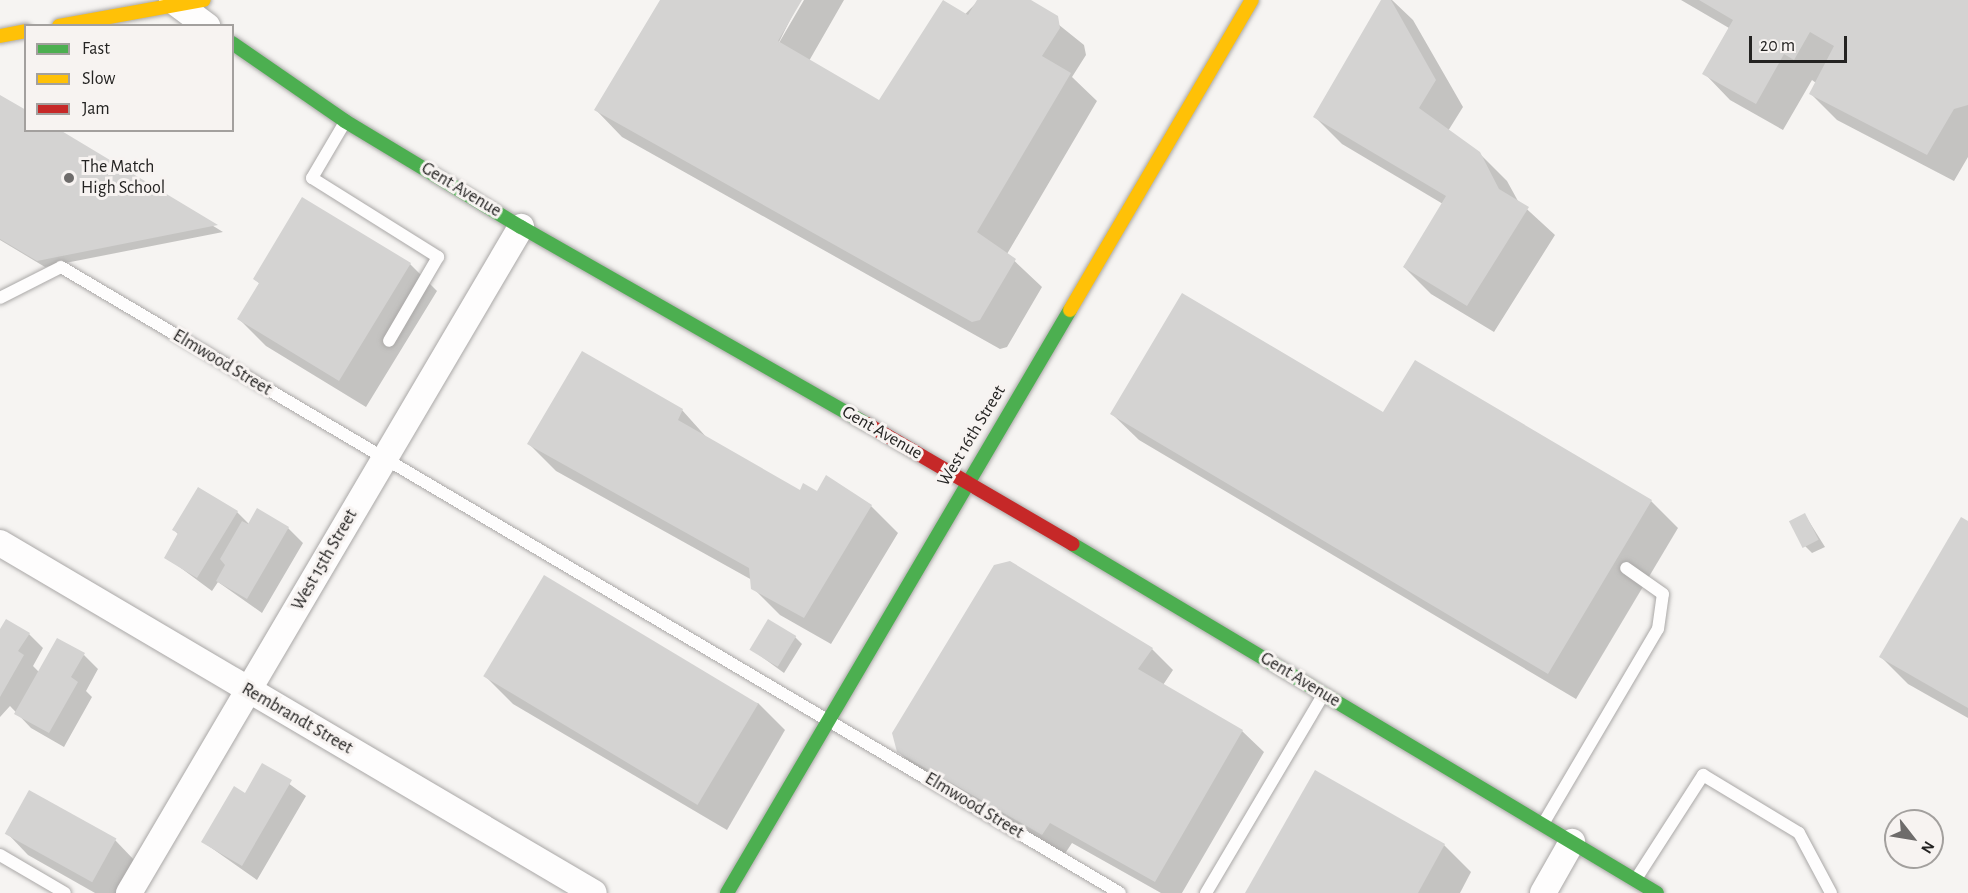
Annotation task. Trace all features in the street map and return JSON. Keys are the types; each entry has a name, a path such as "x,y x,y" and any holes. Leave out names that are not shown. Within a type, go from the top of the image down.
{"street":[{"path":"69,24 175,2 204,0"},
{"name":"West 16th Street","path":"727,893 967,481 1252,0"},
{"path":"175,2 204,24"},
{"path":"0,36 24,31"},
{"name":"Gent Avenue","path":"234,44 345,121 521,226 967,481 1657,893"},
{"name":"West 15th Street","path":"129,893 521,226"},
{"name":"Rembrandt Street","path":"0,543 594,893"},
{"path":"1543,893 1572,843"}],"lane":[{"path":"345,121 312,178 438,257 389,341"},
{"name":"Elmwood Street","path":"0,297 61,267 384,459 829,718 1120,893"},
{"path":"1543,825 1658,629 1664,594 1626,568"},
{"path":"1206,893 1324,694"},
{"path":"1636,880 1703,775 1799,833 1831,893"},
{"path":"0,855 65,893"}],"building":[{"path":"660,0 802,0 778,41 879,100 943,0 968,15 977,0 1031,0 1058,16 1060,28 1042,56 1071,73 977,232 1016,259 980,320 972,322 594,110"},
{"path":"1381,0 1391,0 1436,80 1419,108 1480,152 1499,189 1529,207 1467,306 1403,267 1446,196 1313,117"},
{"path":"1699,0 1968,0 1968,105 1954,109 1927,155 1809,94 1834,46 1810,32 1794,60 1784,54 1756,104 1702,74 1733,20"},
{"name":"The Match High School","path":"0,95 24,109 24,132 63,132 218,225 37,261 0,239"},
{"path":"302,197 411,263 339,381 237,319 259,283 253,279"},
{"path":"1182,293 1383,412 1415,360 1652,500 1548,674 1110,414"},
{"path":"582,351 683,409 678,420 800,490 803,483 817,491 826,475 872,505 804,618 751,589 749,568 527,444"},
{"path":"198,487 238,511 197,578 164,558 178,533 172,530"},
{"path":"257,508 289,527 247,599 216,581 225,565 220,559 242,521 248,524"},
{"path":"1805,513 1819,540 1803,548 1789,521"},
{"path":"1961,517 1968,521 1968,708 1879,657"},
{"path":"1010,561 1153,648 1138,669 1243,730 1155,882 1050,823 1042,835 897,752 892,733 994,565"},
{"path":"544,575 758,704 698,805 483,676"},
{"path":"6,619 30,633 18,651 24,655 0,697 0,629"},
{"path":"768,619 796,636 778,667 749,650"},
{"path":"57,638 85,653 71,677 78,682 49,733 14,714"},
{"path":"262,763 292,780 242,866 201,842 234,786 245,793"},
{"path":"1315,770 1445,844 1418,893 1245,893"},
{"path":"29,790 116,838 92,882 5,834"}],"traffic: fast":[{"path":"234,44 345,121 521,227 867,424"},
{"path":"727,893 1070,310"},
{"path":"1072,544 1657,893"}],"traffic: slow":[{"path":"70,24 204,0"},
{"path":"1070,310 1252,0"},
{"path":"0,36 24,31"}],"traffic: jam":[{"path":"867,424 1072,544"}],"place":[{"name":"The Match High School","path":"69,178"}]}
